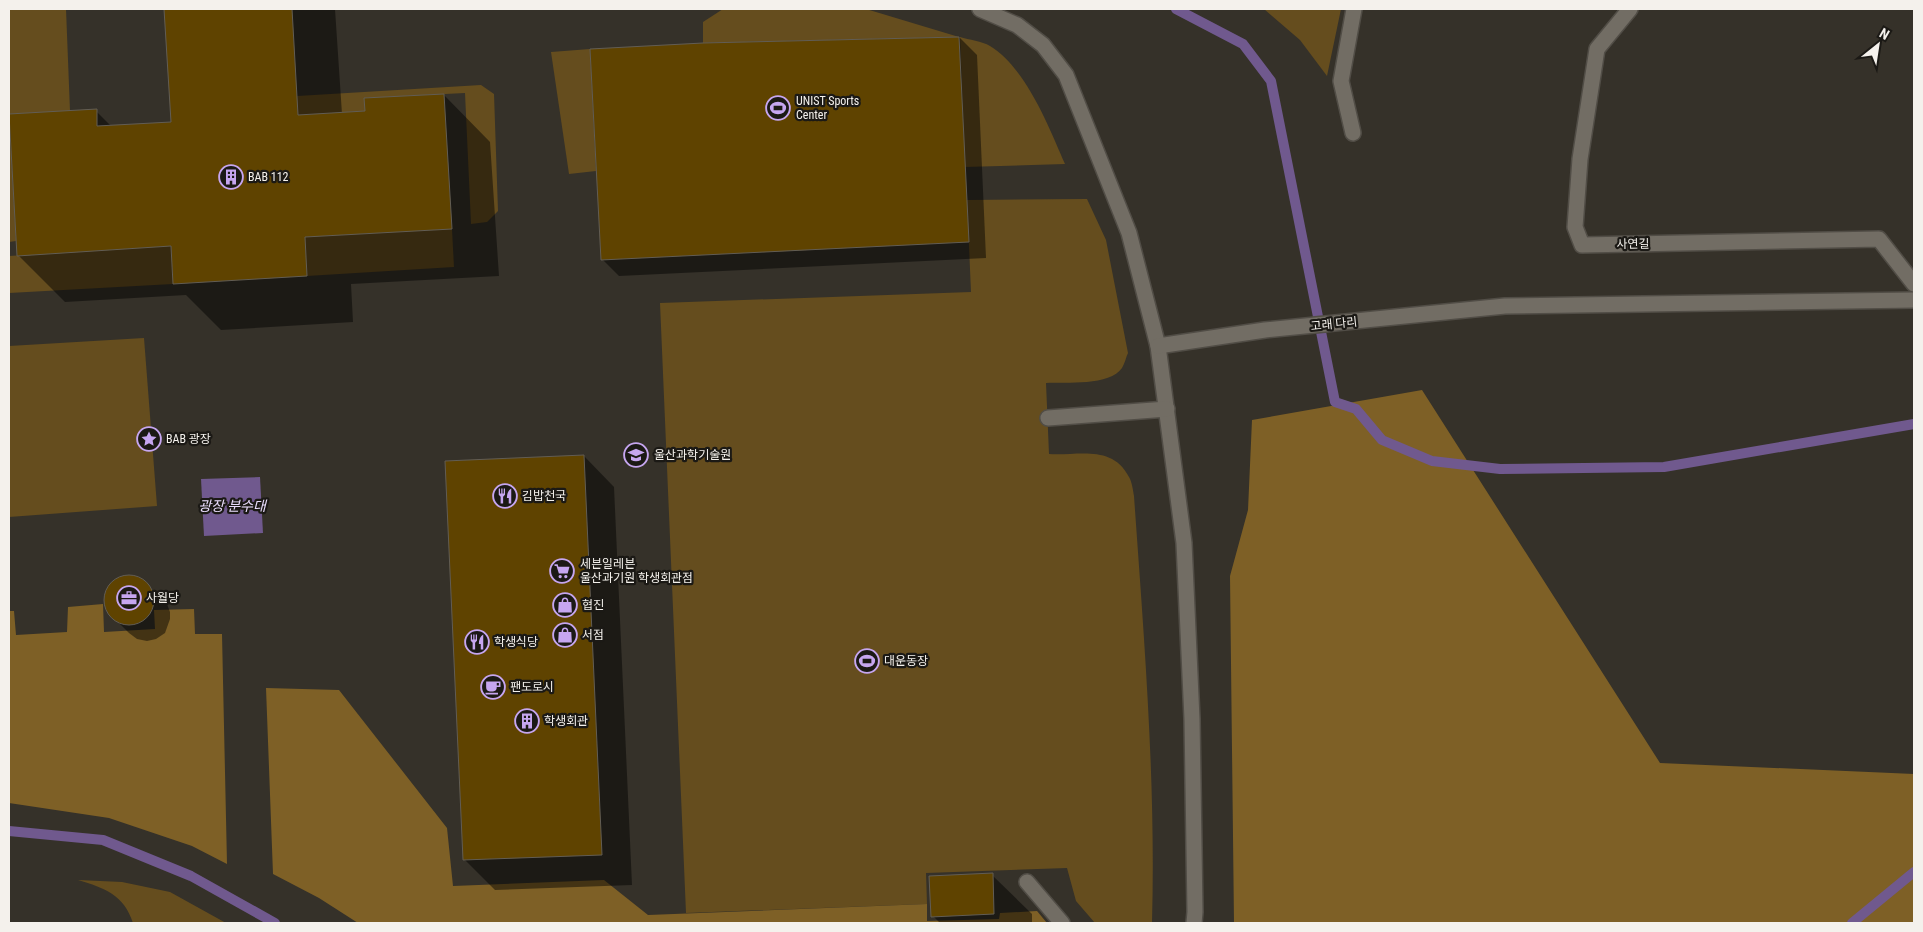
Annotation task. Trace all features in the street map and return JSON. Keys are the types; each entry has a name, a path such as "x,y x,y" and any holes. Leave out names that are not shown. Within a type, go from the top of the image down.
{"street":[{"path":"980,9 1017,25 1043,45 1066,74 1129,233 1158,346 1184,543 1192,719 1194,923"},
{"path":"1353,133 1341,81 1354,9"},
{"name":"사연길","path":"1630,9 1597,49 1580,159 1575,227 1582,246 1879,239 1914,284"},
{"name":"고래 다리","path":"1158,346 1265,330 1505,306 1914,300"},
{"path":"1048,418 1167,409"},
{"path":"1027,882 1062,923"}],"shaded area":[{"path":"9,9 66,9 70,111 9,114"},
{"path":"723,9 866,9 959,37 703,43 703,22"},
{"path":"1264,9 1341,9 1327,76 1300,40"},
{"path":"960,37 987,44 1003,56 1015,69 1044,116 1065,164 965,167"},
{"path":"590,49 596,171 569,174 551,52"},
{"path":"481,85 494,94 498,211 487,222 471,224 465,93 365,98 365,111 298,115 297,96"},
{"path":"9,118 16,241 9,242"},
{"name":"대운동장","path":"1087,199 1106,240 1128,353 1122,368 1108,378 1087,382 1046,383 1049,454 1083,453 1104,456 1122,467 1131,481 1134,496 1142,603 1151,763 1152,923 1095,923 1076,901 1067,868 926,873 927,904 686,913 660,303 971,292 967,200"},
{"path":"452,229 454,267 307,276 305,237"},
{"path":"171,246 173,284 9,293 9,256"},
{"path":"144,338 157,506 9,517 9,346"},
{"path":"1422,390 1660,763 1914,774 1914,923 1234,923 1230,576 1248,510 1252,420"},
{"path":"103,604 104,632 155,629 154,610 194,609 195,634 222,634 227,864 192,846 109,818 9,803 9,611 14,611 16,635 67,632 68,607"},
{"path":"266,688 339,690 447,828 453,886 604,880 648,915 927,904 927,921 999,919 1000,913 1037,911 1047,923 358,923 319,898 273,874"},
{"path":"78,880 122,882 170,892 226,923 133,923 129,913 119,899 97,886"}],"water":[{"name":"광장 분수대","path":"260,477 263,533 204,536 201,479"}],"building":[{"name":"BAB 112","path":"164,9 292,9 298,115 365,111 364,98 444,94 452,229 305,237 307,276 173,284 171,246 17,256 9,114 97,109 97,126 171,122"},
{"name":"UNIST Sports Center","path":"959,37 969,242 601,260 590,49 703,43"},
{"name":"학생회관","path":"584,455 602,855 463,860 445,461"},
{"name":"사월당","path":"129,575 139,577 147,582 152,590 154,600 152,610 147,618 139,623 129,625 119,623 111,618 106,610 104,600 106,590 111,582 119,577"},
{"path":"993,873 994,914 931,917 929,876"}],"waterway":[{"path":"1176,9 1243,44 1271,81 1335,402 1356,409 1382,440 1432,461 1500,469 1664,467 1914,424"},
{"path":"9,831 103,840 191,876 275,923"},
{"path":"1852,923 1914,872"}],"place":[{"name":"UNIST Sports Center","path":"778,108"},
{"name":"BAB 112","path":"231,177"},
{"name":"BAB 광장","path":"149,439"},
{"name":"울산과학기술원","path":"636,455"},
{"name":"김밥천국","path":"505,496"},
{"name":"세븐일레븐 울산과기원 학생회관점","path":"562,571"},
{"name":"사월당","path":"129,598"},
{"name":"협진","path":"565,605"},
{"name":"서점","path":"565,635"},
{"name":"학생식당","path":"477,642"},
{"name":"대운동장","path":"867,661"},
{"name":"팬도로시","path":"493,687"},
{"name":"학생회관","path":"527,721"}]}
